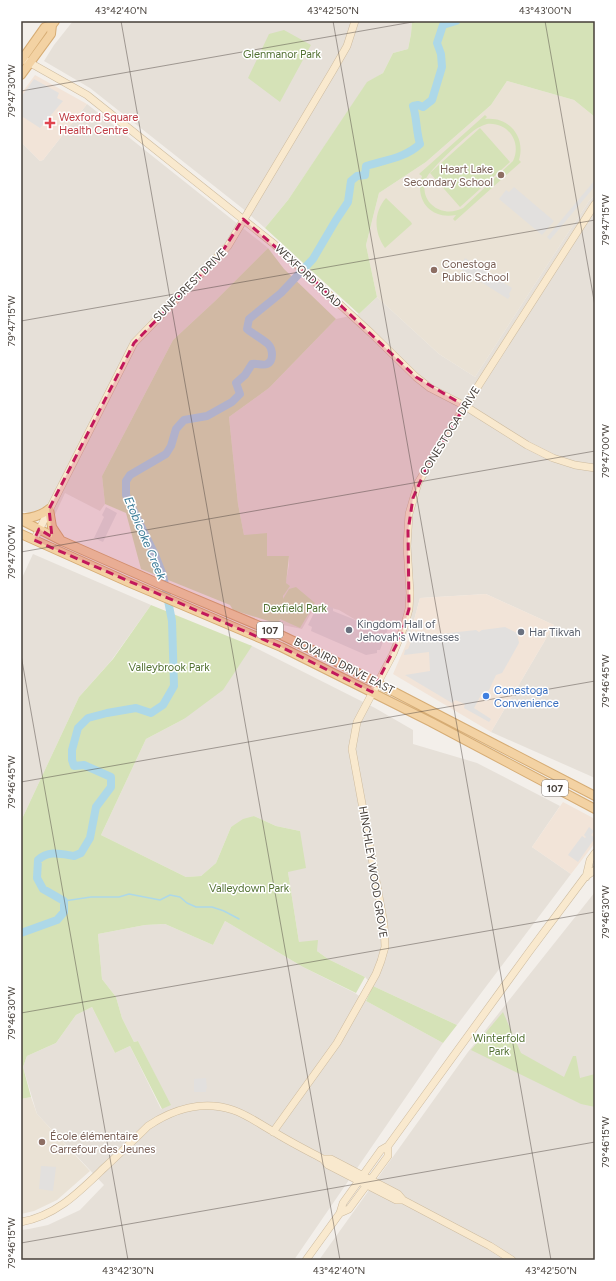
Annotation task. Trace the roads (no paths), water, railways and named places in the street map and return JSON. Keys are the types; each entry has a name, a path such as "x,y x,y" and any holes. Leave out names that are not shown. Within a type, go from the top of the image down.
{"main road":[{"path":"21,75 25,61 51,34 53,23"},
{"path":"21,519 30,518 49,509 52,527 62,541"},
{"name":"BOVAIRD DRIVE EAST","path":"21,519 62,541 281,635 377,682 595,796"},
{"name":"BOVAIRD DRIVE EAST","path":"21,534 163,597 178,602 282,647 372,692 594,809"}],"street":[{"name":"SUNFOREST DRIVE","path":"34,540 134,343 228,246 347,46 355,21"},
{"name":"WEXFORD ROAD","path":"25,61 87,95 243,219 315,281 416,377 430,388 465,406 527,445 553,458 575,465 595,468"},
{"name":"CONESTOGA DRIVE","path":"377,682 401,636 409,609 409,514 413,498 425,471 595,204"},
{"name":"HINCHLEY WOOD GROVE","path":"273,1132 345,1030 376,974 383,953 385,939 384,924 352,749 357,722 377,682"},
{"path":"586,877 590,860 595,853"},
{"path":"306,1260 340,1213 343,1203 381,1150 388,1146 529,952 586,877 595,870"},
{"path":"21,1222 44,1216 71,1200 148,1126 162,1117 176,1111 198,1106 214,1106 236,1111 323,1159 328,1165 368,1182 396,1200 404,1200 490,1246 512,1260"},
{"path":"340,1213 349,1208 388,1156 388,1146"}],"waterway":[{"name":"Etobicoke Creek","path":"21,933 57,920 64,912 64,901 43,889 37,878 38,860 51,854 74,856 81,853 90,838 96,807 111,787 111,777 84,765 74,766 72,760 72,750 78,728 88,718 107,713 136,708 151,713 163,705 174,686 172,621 163,575 126,495 126,481 130,475 166,454 171,446 176,429 184,420 207,416 232,402 240,394 236,383 245,375 252,364 264,365 271,360 272,355 270,346 247,329 249,319 281,293 313,259 348,202 351,181 357,176 365,175 366,166 401,156 420,144 413,106 418,105 423,107 432,100 442,67 441,54 437,43 443,25 456,21"},
{"path":"64,901 91,897 119,897 129,894 160,900 170,895 180,897 187,903 196,907 212,907 224,911 239,919"}],"place":[{"name":"Wexford Square Health Centre","path":"50,123"},
{"name":"Heart Lake Secondary School","path":"501,175"},
{"name":"Conestoga Public School","path":"434,270"},
{"name":"Kingdom Hall of Jehovah's Witnesses","path":"349,630"},
{"name":"Har Tikvah","path":"521,632"},
{"name":"Conestoga Convenience","path":"486,696"},
{"name":"École élémentaire Carrefour des Jeunes","path":"42,1142"}],"park label":[{"name":"Glenmanor Park","path":"282,54"},
{"name":"Dexfield Park","path":"295,608"},
{"name":"Valleybrook Park","path":"169,667"},
{"name":"Valleydown Park","path":"249,888"},
{"name":"Winterfold Park","path":"499,1044"}]}
